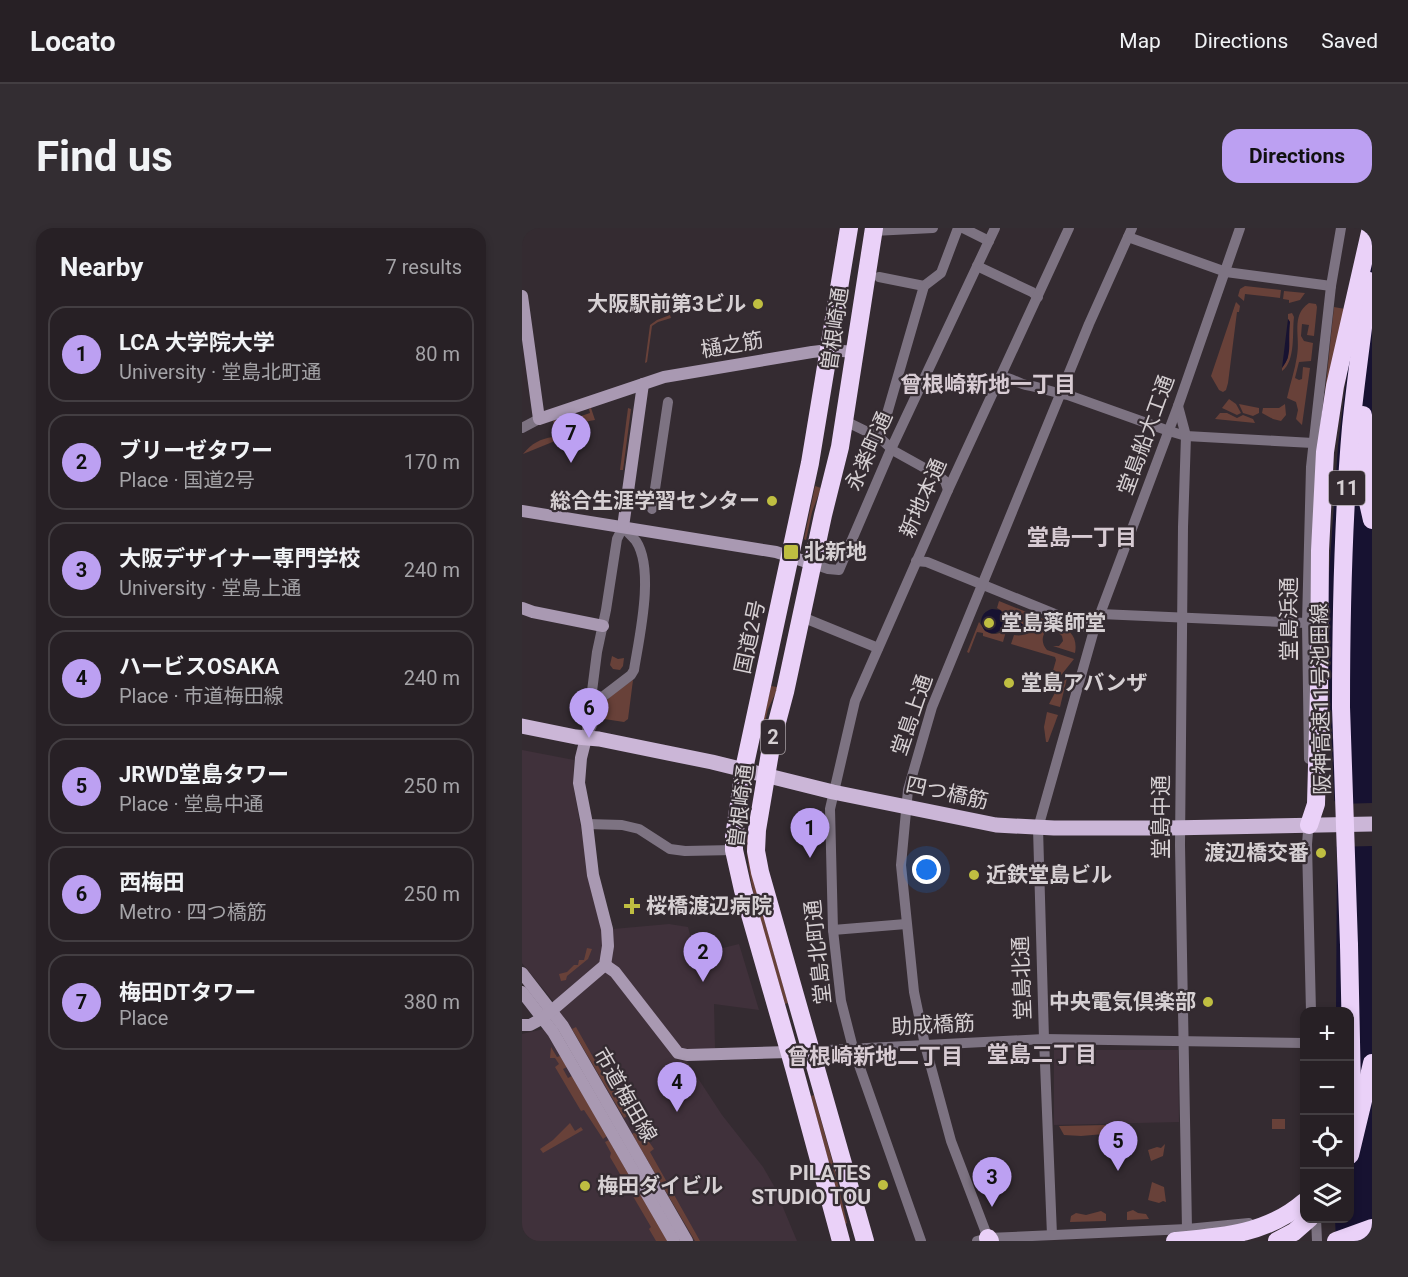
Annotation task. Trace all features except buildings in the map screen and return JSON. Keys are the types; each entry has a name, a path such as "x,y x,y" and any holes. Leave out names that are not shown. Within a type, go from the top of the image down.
{"highway":[{"name":"国道2号","path":"789,1052 743,890 734,850 735,824 744,769 810,463 849,228"},
{"path":"1309,825 1316,804 1320,551 1325,452 1335,386 1371,228"},
{"name":"曽根崎通","path":"865,1241 760,872 756,851 757,830 772,741 785,692 844,422 874,230"},
{"path":"1371,265 1364,387 1363,459 1364,485 1372,520"},
{"name":"阪神高速11号池田線","path":"1350,1115 1352,1071 1341,707 1342,590 1351,427 1371,265"},
{"name":"2","path":"789,1052 842,1241"},
{"path":"1354,1117 1371,1064"},
{"path":"1354,1138 1371,1064"},
{"path":"1181,1235 1220,1238 1255,1230 1285,1217 1300,1206"},
{"path":"1261,1241 1280,1234 1300,1220"},
{"path":"1277,1241 1305,1223"},
{"path":"1336,1241 1372,1228"}],"main road":[{"name":"四つ橋筋","path":"522,726 744,769 833,792 996,825 1038,828 1180,828 1372,824"}],"street":[{"path":"874,230 933,228"},
{"path":"880,438 924,286 941,273 958,228"},
{"path":"963,228 989,241"},
{"name":"永楽町通","path":"813,564 839,570 891,449 995,228"},
{"name":"新地本通","path":"833,792 855,701 948,490 1070,228"},
{"name":"堂島船大工通","path":"1038,828 1094,630 1178,406 1240,228"},
{"name":"堂島浜通","path":"1311,1007 1306,844 1309,825 1307,623 1313,443 1331,286 1341,228"},
{"path":"1130,232 1226,272 1331,286"},
{"name":"堂島上通","path":"985,1240 951,1142 925,1045 914,992 902,865 908,789 932,707 1089,324 1130,232"},
{"path":"977,266 1038,297"},
{"path":"879,277 924,286"},
{"path":"522,296 539,419 522,428"},
{"name":"樋之筋","path":"539,419 664,377 829,350 855,352"},
{"path":"999,378 1011,378 1025,385 1061,394 1186,436 1313,443"},
{"path":"586,738 597,652 616,539 623,527 643,384"},
{"path":"652,509 668,402"},
{"name":"堂島中通","path":"1178,406 1186,436 1180,828 1185,1041 1181,1235"},
{"path":"844,422 880,438 891,449 943,478 948,490"},
{"path":"522,511 776,552 813,564"},
{"path":"522,1025 530,1025 547,1015 605,964 608,929 593,875 588,825 579,783 580,758 601,698 631,675 634,670 645,593 641,553 636,542 623,527"},
{"path":"916,561 927,562 1094,630"},
{"path":"522,608 603,626"},
{"path":"1100,614 1307,623"},
{"path":"802,616 878,648"},
{"name":"堂島北町通","path":"833,792 830,809 833,930 841,1001 853,1048 921,1241"},
{"path":"588,825 622,825 639,829 670,849 734,850"},
{"name":"堂島北通","path":"1038,828 1052,1235"},
{"path":"833,930 906,924"},
{"name":"助成橋筋","path":"605,964 615,972 678,1053 690,1055 1044,1039 1300,1043"},
{"name":"市道梅田線","path":"522,973 674,1241"},
{"name":"市道梅田線","path":"522,992 563,1026 687,1241"},
{"path":"985,1240 1052,1235 1181,1235 1300,1218"},
{"path":"1316,1223 1317,1241"}],"shaded area":[{"path":"1365,228 1372,228 1372,1241 1336,1241 1335,1223 1354,1223 1354,1007 1336,1007 1337,858 1326,618 1338,446"},
{"path":"1245,286 1281,290 1280,298 1245,294 1244,301 1238,296 1240,289"},
{"path":"1284,291 1305,293 1300,300 1289,303 1289,300 1283,299"},
{"path":"1236,302 1240,306 1237,312 1228,383 1223,392 1219,390 1211,376"},
{"path":"1309,303 1316,304 1317,307 1314,336 1307,335 1309,325 1302,324 1301,336 1304,341 1313,343 1311,361 1299,362 1295,378 1302,379 1303,367 1310,368 1302,425 1296,419 1298,410 1296,402 1287,398 1298,349 1298,320 1303,308"},
{"path":"1334,307 1345,309 1321,431"},
{"path":"1292,313 1294,317 1290,360 1282,371 1288,358 1290,322 1288,314"},
{"path":"670,315 671,318 652,326 645,363 650,325"},
{"path":"1288,319 1290,322 1289,352 1282,368"},
{"path":"1229,399 1236,404 1241,413 1237,415 1222,408"},
{"path":"1239,404 1259,408 1259,413 1253,416 1243,413"},
{"path":"1285,404 1286,415 1281,421 1262,413 1263,408 1279,408"},
{"path":"591,408 595,420 555,427 553,421 570,415 572,419 590,413"},
{"path":"628,408 631,409 623,470 620,470"},
{"path":"1220,413 1227,413 1237,418 1243,415 1253,419 1255,423 1215,419"},
{"path":"553,437 555,441 523,454 537,442"},
{"path":"815,486 821,488 812,512 806,540 804,539"},
{"path":"999,601 1046,620 1046,622 1035,625 1022,633 1014,632 1016,626 1026,627 1018,620 1006,618 997,608"},
{"path":"992,609 1000,610 1006,618 1018,621 1027,628 1009,622 997,633 985,631 982,618 985,612"},
{"path":"979,622 991,634 1002,632 1008,624 1003,642 977,632 969,653 967,652"},
{"path":"1054,625 1058,626 1050,627 1044,635 1045,647 1047,650 1074,659 1054,684 1050,681 1055,657 1011,644 1014,635 1024,635"},
{"path":"1059,626 1072,634 1076,647 1075,653 1053,646 1059,646 1063,641 1058,632"},
{"path":"612,656 618,659 624,658 620,670 613,669 610,665"},
{"path":"1067,678 1060,707 1049,704 1057,689"},
{"path":"633,680 628,719 624,722 598,718 607,700"},
{"path":"771,686 777,687 777,690 768,709 762,735 760,734"},
{"path":"1047,712 1058,715 1048,742 1046,742 1044,727"},
{"path":"522,750 574,760 573,784 590,879 602,930 669,924 688,927 694,950 704,947 707,952 739,944 759,1010 714,1004 715,1048 686,1060 722,1115 763,1167 774,1186 797,1241 522,1241 522,1034 552,1027 558,1007 522,963"},
{"path":"746,830 749,830 754,883 788,1003 785,1004 754,896"},
{"path":"587,948 592,949 588,959 567,976 566,980 561,981 559,974 578,965 579,960 584,960"},
{"path":"576,1027 606,1080 617,1088 631,1114 624,1118 572,1029"},
{"path":"551,1047 567,1067 563,1069 568,1078 572,1076 607,1136 603,1139 584,1110 581,1111 555,1067 559,1064 555,1058 550,1058"},
{"path":"1054,1050 1178,1050 1179,1122 1054,1125"},
{"path":"814,1095 834,1167 847,1223 845,1224 811,1096"},
{"path":"1272,1119 1285,1119 1285,1129 1272,1129"},
{"path":"570,1123 575,1131 581,1127 583,1130 543,1153 540,1149"},
{"path":"1107,1125 1104,1134 1081,1136 1064,1135 1059,1126"},
{"path":"640,1129 654,1149 650,1152 700,1241 695,1241 632,1134"},
{"path":"609,1140 668,1241 656,1241 649,1229 651,1227 610,1157 611,1153 605,1142"},
{"path":"1165,1144 1163,1156 1151,1161 1148,1150 1161,1148"},
{"path":"1152,1182 1164,1187 1166,1202 1148,1200"},
{"path":"1133,1210 1146,1214 1149,1219 1127,1220 1127,1212"},
{"path":"1101,1211 1106,1214 1106,1221 1070,1222 1071,1216 1076,1213 1086,1215"}],"pier":[{"path":"1331,799 1339,804 1372,803 1372,846 1333,847"}],"place":[{"name":"大阪駅前第3ビル","path":"758,304"},
{"name":"梅田DTタワー","path":"571,463"},
{"name":"総合生涯学習センター","path":"772,501"},
{"name":"北新地","path":"791,552"},
{"name":"堂島薬師堂","path":"989,623"},
{"name":"堂島アバンザ","path":"1009,683"},
{"name":"西梅田","path":"589,738"},
{"name":"渡辺橋交番","path":"1321,853"},
{"name":"LCA 大学院大学","path":"810,858"},
{"name":"近鉄堂島ビル","path":"974,875"},
{"name":"桜橋渡辺病院","path":"632,906"},
{"name":"ブリーゼタワー","path":"703,982"},
{"name":"中央電気倶楽部","path":"1208,1002"},
{"name":"ハービスOSAKA","path":"677,1112"},
{"name":"JRWD堂島タワー","path":"1118,1171"},
{"name":"PILATES STUDIO TOU","path":"883,1185"},
{"name":"梅田ダイビル","path":"585,1186"},
{"name":"大阪デザイナー専門学校","path":"992,1207"}],"district":[{"name":"曾根崎新地一丁目","path":"988,384"},
{"name":"堂島一丁目","path":"1082,537"},
{"name":"堂島二丁目","path":"1042,1054"},
{"name":"曾根崎新地二丁目","path":"875,1056"}]}
